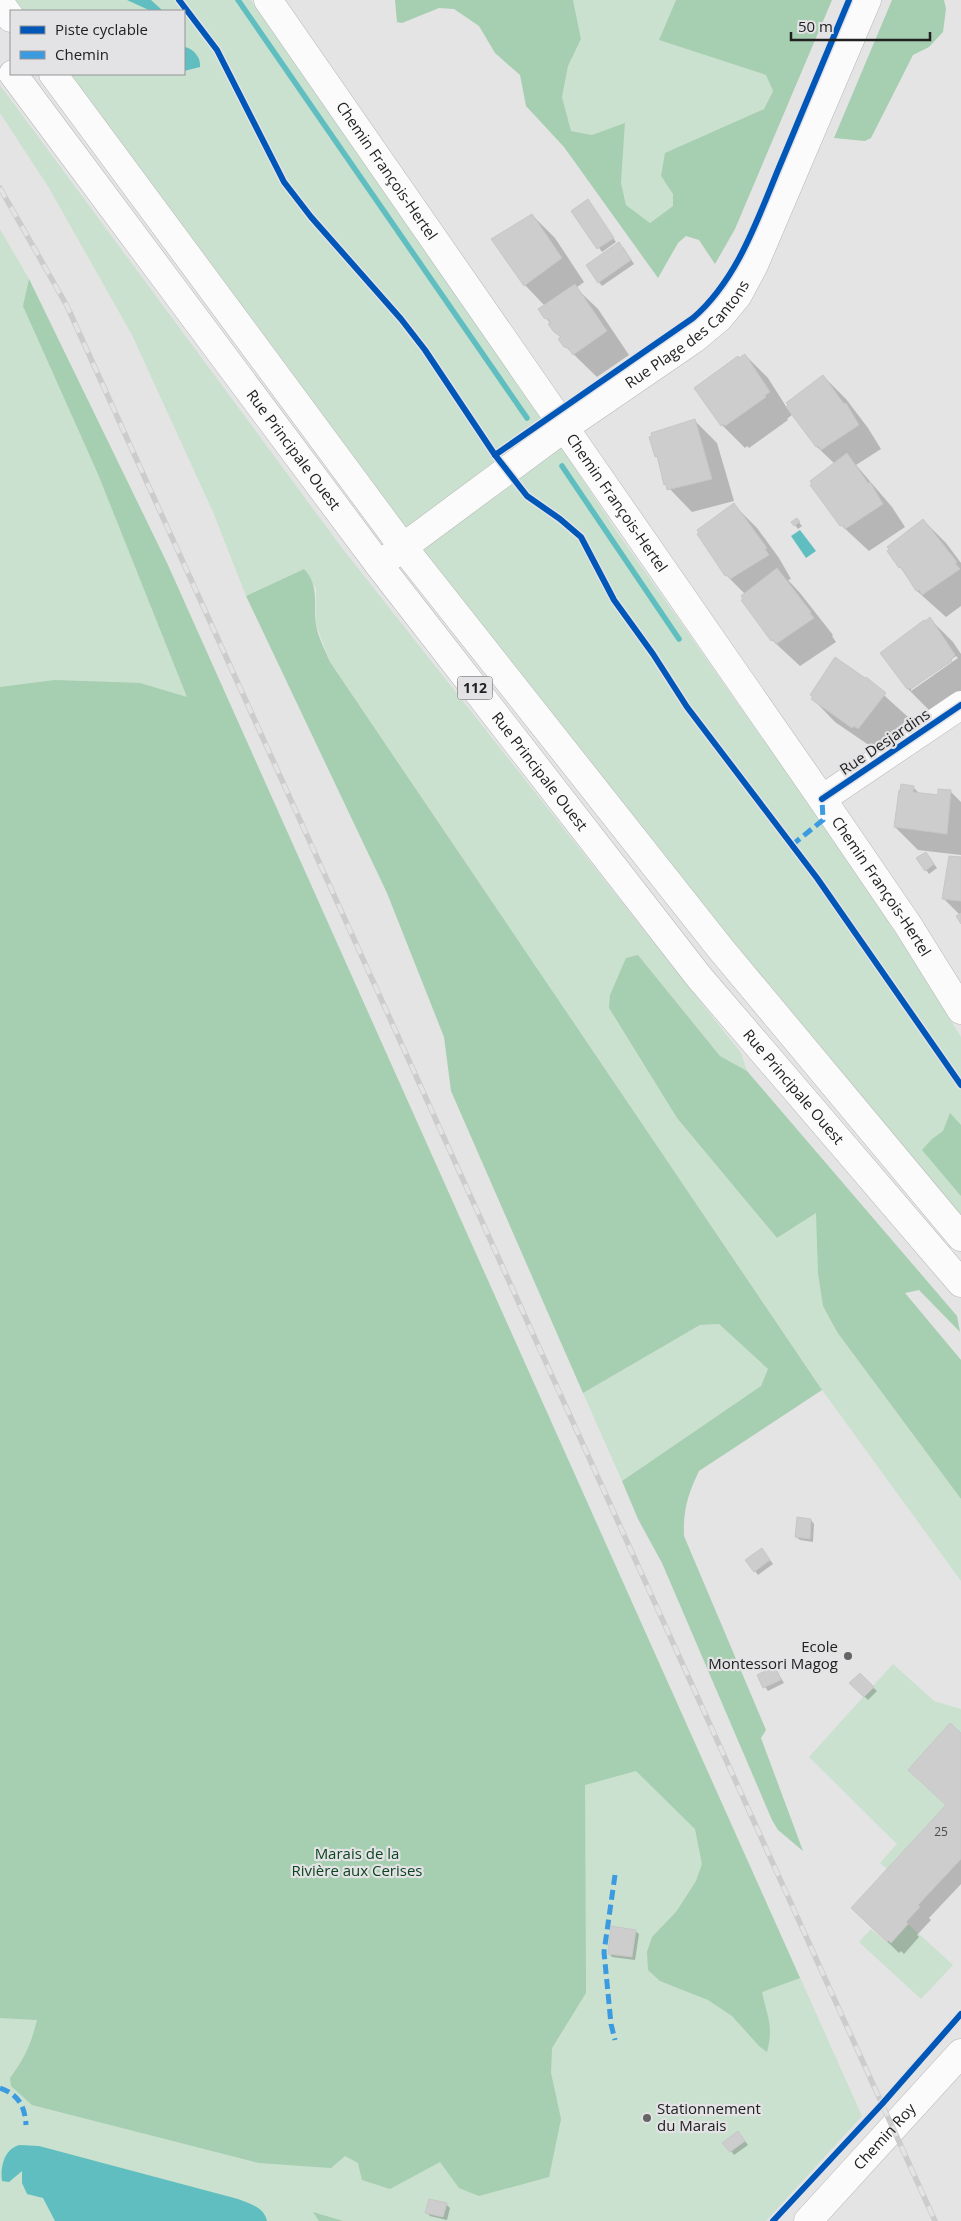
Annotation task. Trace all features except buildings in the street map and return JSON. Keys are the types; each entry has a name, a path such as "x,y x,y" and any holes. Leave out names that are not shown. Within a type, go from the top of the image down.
{"main road":[{"name":"Chemin François-Hertel","path":"268,0 822,799 908,925 961,1010"},
{"name":"Rue Plage des Cantons","path":"379,565 564,428 694,338 719,318 738,295 754,265 867,0"},
{"path":"0,3 10,17"},
{"name":"Rue Principale Ouest","path":"0,56 10,69"},
{"name":"Rue Principale Ouest","path":"14,75 379,565 699,977 961,1283"},
{"name":"Rue Principale Ouest","path":"54,75 403,547 720,948 961,1238"},
{"name":"Rue Desjardins","path":"822,799 961,705"},
{"name":"Chemin Roy","path":"808,2221 961,2053"}],"green space":[{"path":"14,0 251,0 538,412 617,532 826,829 904,945 961,1037 961,1220 775,1000 439,575 70,75 185,75 185,10 21,10"},
{"path":"395,0 573,0 581,39 568,66 562,97 571,131 592,135 625,123 621,183 626,205 650,223 673,206 673,194 661,176 665,153 764,109 773,91 766,75 659,40 676,0 832,0 735,229 715,264 699,240 686,236 678,243 658,278 564,147 526,106 520,75 495,53 479,26 454,9 439,8 402,23 397,22"},
{"path":"573,0 676,0 659,40 766,75 773,91 764,109 666,153 661,176 673,194 673,206 650,223 626,205 621,183 625,124 592,135 571,131 562,97 568,66 581,39"},
{"path":"892,0 944,0 946,9 943,32 929,47 913,55 871,138 865,141 834,138"},
{"path":"0,85 342,548 741,1053 747,1071 720,1056 638,955 609,1008 677,1118 777,1238 817,1212 818,1274 823,1306 837,1332 961,1499 961,1581 822,1390 330,662 316,625 316,589 304,569 246,596 213,512 132,335 49,188 0,113"},
{"name":"Marais de la Rivière aux Cerises","path":"0,229 29,279 167,563 862,2116 766,2221 0,2221"},
{"name":"Marais de la Rivière aux Cerises","path":"29,279 167,563 800,1978 762,1992 770,2028 767,2052 760,2047 732,2016 708,2000 660,1981 648,1970 647,1952 652,1937 676,1912 696,1881 702,1864 695,1829 636,1771 585,1785 586,1993 552,2048 551,2073 561,2119 549,2177 479,2196 459,2188 440,2162 390,2189 362,2180 358,2163 345,2156 331,2168 259,2163 32,2105 11,2086 10,2078 27,2050 37,2020 0,2018 0,687 55,680 140,683 187,697 98,474 23,306"},
{"path":"304,569 309,575 314,589 317,630 330,662 822,1390 699,1471 687,1502 684,1518 684,1536 766,1730 761,1738 803,1851 778,1830 772,1820 662,1563 638,1519 622,1481 761,1386 768,1369 719,1324 700,1325 583,1393 451,1091 444,1037 387,893 246,596"},
{"path":"638,955 720,1056 747,1071 957,1316 960,1332 919,1290 905,1293 961,1360 961,1499 837,1332 823,1306 818,1274 816,1213 777,1238 677,1118 609,1008 610,995 626,958"},
{"path":"950,1113 961,1125 961,1196 922,1150 943,1131"},
{"path":"719,1324 768,1369 761,1386 622,1481 583,1393 700,1325"},
{"path":"893,1664 934,1701 961,1709 961,1733 950,1724 908,1770 946,1805 887,1869 880,1863 897,1844 809,1757"},
{"path":"908,1924 953,1965 921,1999 859,1942 871,1929 886,1942 888,1940 891,1943"},
{"path":"313,2212 343,2221 319,2221"}],"water":[{"path":"127,0 151,0 162,10 149,10"},
{"path":"185,47 196,54 200,67 185,71"},
{"path":"800,530 816,551 806,558 791,536"},
{"path":"20,2145 39,2146 238,2199 260,2209 267,2221 55,2221 43,2198 27,2194 22,2183 22,2171 9,2182 2,2181 2,2169 7,2154"}],"waterway":[{"path":"238,0 527,418"},
{"path":"562,466 679,639"}],"railway":[{"path":"0,188 67,306 935,2221"}],"marked path":[{"path":"792,845 823,820 822,799"},
{"path":"615,1875 604,1952 611,2024 615,2040"},
{"path":"0,2088 16,2097 24,2112 26,2125"}],"cycle path":[{"path":"179,0 217,50 284,182 311,217 401,319 425,350 495,455 527,496 560,519 581,537 614,600 653,654 687,707 817,878 961,1085"},
{"path":"495,455 693,318 724,284 747,244 849,0"},
{"path":"822,799 961,705"},
{"path":"773,2221 882,2104 961,2014"}],"place":[{"name":"Ecole Montessori Magog","path":"848,1656"},
{"name":"Stationnement du Marais","path":"647,2118"}]}
